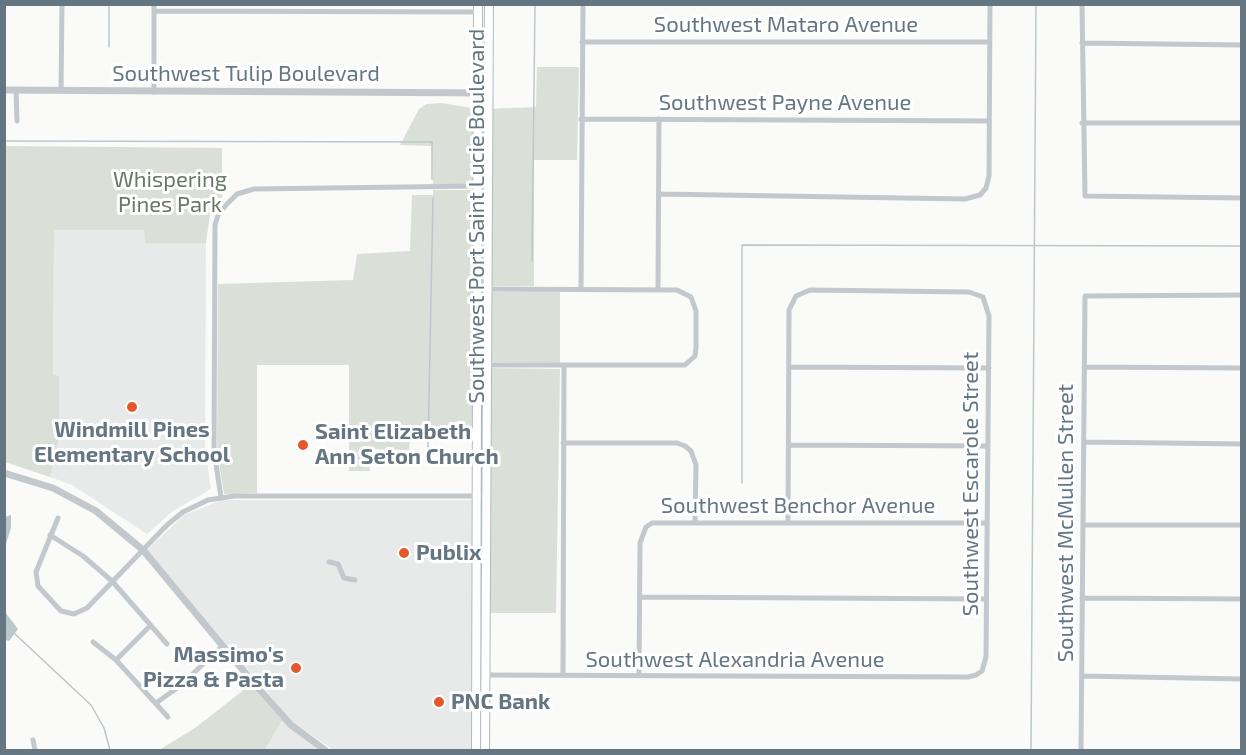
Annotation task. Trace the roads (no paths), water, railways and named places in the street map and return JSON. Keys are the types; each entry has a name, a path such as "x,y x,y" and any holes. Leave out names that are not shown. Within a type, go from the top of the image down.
{"main road":[{"name":"Southwest Port Saint Lucie Boulevard","path":"486,750 489,4"},
{"name":"Southwest Port Saint Lucie Boulevard","path":"476,750 478,8"},
{"path":"475,655 486,675"}],"street":[{"path":"61,91 62,4"},
{"path":"581,289 583,4"},
{"path":"659,194 965,199 980,195 988,183 990,4"},
{"path":"1082,4 1082,123 1085,196 1242,198"},
{"path":"154,92 154,8 478,8"},
{"name":"Southwest Mataro Avenue","path":"582,42 989,42"},
{"path":"1082,44 1242,45"},
{"name":"Southwest Tulip Boulevard","path":"4,90 488,93"},
{"path":"16,90 17,121"},
{"name":"Southwest Payne Avenue","path":"581,119 989,121"},
{"path":"658,289 659,119"},
{"path":"1082,123 1242,123"},
{"path":"221,497 214,451 215,225 218,215 226,204 237,194 254,189 478,186"},
{"path":"477,289 658,289 685,292 693,302 696,311 696,348 690,362 676,367 487,365"},
{"name":"Southwest Escarole Street","path":"789,367 789,310 796,296 810,290 969,292 983,297 989,316 986,657 982,670"},
{"name":"Southwest McMullen Street","path":"1082,750 1084,296 1242,296"},
{"path":"562,675 564,366"},
{"path":"788,521 789,367 988,368"},
{"path":"1084,367 1242,368"},
{"path":"1084,442 1242,444"},
{"path":"563,443 677,444 685,446 691,451 696,465 695,521"},
{"path":"789,445 988,446"},
{"path":"4,473 53,488 96,511 143,550 291,725 326,750"},
{"path":"58,518 36,572 38,586 61,611 74,614 87,608 183,512 221,497 486,496"},
{"name":"Southwest Benchor Avenue","path":"640,597 640,543 646,526 658,521 987,523"},
{"path":"1083,525 1242,525"},
{"path":"50,535 82,556 112,581 167,644"},
{"path":"329,562 338,564 344,578 355,580"},
{"path":"639,675 640,597 987,599"},
{"path":"1082,598 1242,599"},
{"path":"116,660 150,626"},
{"path":"93,642 116,660 168,717"},
{"path":"156,703 180,686 222,646"},
{"name":"Southwest Alexandria Avenue","path":"486,675 968,677 982,670"},
{"path":"1082,676 1242,679"},
{"path":"33,740 35,750"}],"waterway":[{"path":"109,4 109,47"},
{"path":"532,261 535,4"},
{"path":"1031,750 1036,4"},
{"path":"4,141 432,142 432,179"},
{"path":"428,448 433,198"},
{"path":"742,483 742,245 1242,246"},
{"path":"15,634 91,705 104,728 110,750"}],"place":[{"name":"Windmill Pines Elementary School","path":"132,407"},
{"name":"Saint Elizabeth Ann Seton Church","path":"303,445"},
{"name":"Publix","path":"404,553"},
{"name":"Massimo's Pizza & Pasta","path":"296,668"},
{"name":"PNC Bank","path":"439,702"}],"park label":[{"name":"Whispering Pines Park","path":"170,192"}]}
